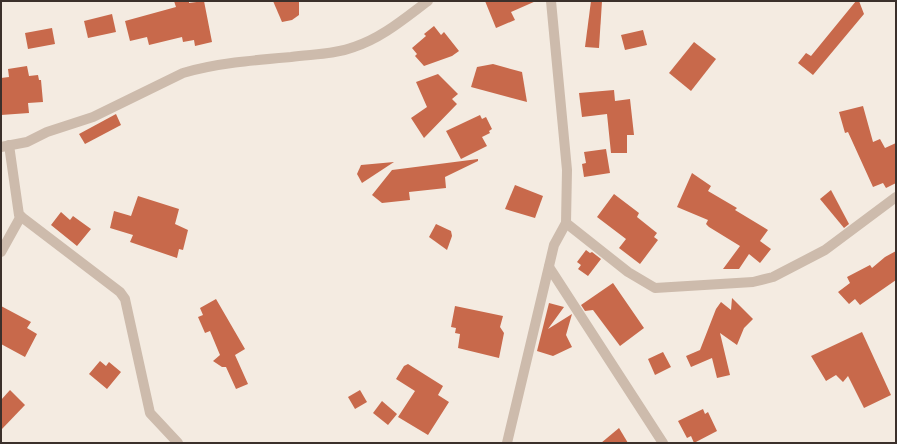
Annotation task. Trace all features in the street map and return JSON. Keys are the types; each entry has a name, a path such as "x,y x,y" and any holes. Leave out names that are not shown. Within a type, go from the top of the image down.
{"street":[{"path":"178,443 156,422 150,413 125,299 120,292 21,216 5,146 26,142 47,132 93,117 183,73 198,69 328,54 354,48 377,38 428,1"},
{"path":"506,443 554,245 566,223 567,170 551,1"},
{"path":"566,223 628,272 655,288 753,282 773,278 824,250 896,197"},
{"path":"1,252 21,216"},
{"path":"549,267 664,443"}],"building":[{"path":"174,1 189,1 189,3 204,1 212,42 195,46 194,40 183,42 182,37 149,45 147,37 130,41 125,21 176,7"},
{"path":"273,1 299,1 299,15 292,20 282,22"},
{"path":"485,1 536,1 511,12 515,20 496,28"},
{"path":"591,1 602,1 599,48 585,47"},
{"path":"856,1 859,1 864,14 813,75 798,63 806,53 811,56"},
{"path":"112,14 116,32 88,38 84,21"},
{"path":"434,26 441,35 444,32 459,51 452,56 424,66 415,56 417,54 412,48 426,36 424,34"},
{"path":"52,28 55,44 28,49 25,33"},
{"path":"643,30 647,45 625,50 621,35"},
{"path":"694,42 716,59 691,91 669,73"},
{"path":"493,64 522,72 527,102 471,87 477,67"},
{"path":"27,66 29,76 38,75 39,80 41,80 43,102 28,103 29,113 1,115 1,78 9,77 8,69"},
{"path":"438,74 458,94 452,99 457,104 424,138 411,118 427,107 416,82"},
{"path":"614,90 615,101 630,99 634,135 627,135 627,153 611,153 607,114 582,117 579,93"},
{"path":"863,106 873,142 880,139 885,148 896,143 896,183 886,188 883,183 873,187 848,132 845,133 839,112"},
{"path":"116,114 121,125 85,144 79,134"},
{"path":"480,115 482,119 486,117 492,129 489,131 490,133 482,137 487,146 461,159 446,131"},
{"path":"606,149 610,173 584,177 582,164 586,163 584,152"},
{"path":"478,159 478,161 445,177 446,188 409,192 410,200 382,203 372,195 392,170"},
{"path":"394,162 362,183 357,174 361,165"},
{"path":"692,173 711,186 708,191 737,208 735,210 768,230 760,241 771,249 760,263 749,254 739,269 723,269 740,246 709,227 706,224 708,220 677,207"},
{"path":"515,185 543,196 535,218 505,209"},
{"path":"831,190 849,224 844,228 820,199"},
{"path":"614,194 639,213 637,217 657,233 654,237 658,240 640,264 619,248 626,239 597,217"},
{"path":"138,196 179,209 175,224 188,230 183,250 179,249 177,258 130,242 133,235 110,228 114,211 131,216"},
{"path":"61,212 70,220 73,216 91,229 77,246 51,225"},
{"path":"436,224 451,231 452,236 447,250 429,237"},
{"path":"586,250 590,253 592,252 601,259 588,276 578,269 581,265 577,262"},
{"path":"896,251 896,280 860,305 855,299 849,304 838,292 850,283 847,277 870,265 872,268 885,257"},
{"path":"613,283 644,328 620,346 593,310 585,311 581,305"},
{"path":"732,298 753,319 744,328 737,345 720,333 730,375 717,378 712,358 691,367 686,356 700,350 716,309 721,302 731,310"},
{"path":"216,299 245,349 235,355 248,384 236,389 226,367 222,367 213,361 220,355 210,331 205,333 198,317 203,315 200,308"},
{"path":"549,303 564,307 548,329 572,314 566,335 572,347 553,356 537,351"},
{"path":"1,306 31,322 27,328 37,334 25,357 1,344"},
{"path":"455,306 503,316 500,327 504,333 499,358 458,348 460,334 455,333 456,328 451,327"},
{"path":"862,332 891,395 864,408 848,376 843,382 836,375 826,381 811,356"},
{"path":"663,352 671,367 655,375 648,359"},
{"path":"100,361 106,366 109,362 121,372 107,389 89,374"},
{"path":"408,364 443,386 438,395 449,402 428,435 398,417 415,391 396,379 404,366"},
{"path":"10,390 25,405 1,430 1,400"},
{"path":"360,390 367,402 355,409 348,397"},
{"path":"382,401 397,414 388,425 373,413"},
{"path":"703,409 705,414 708,412 717,431 694,443 691,436 687,438 678,421"},
{"path":"619,428 628,443 601,443"}]}
